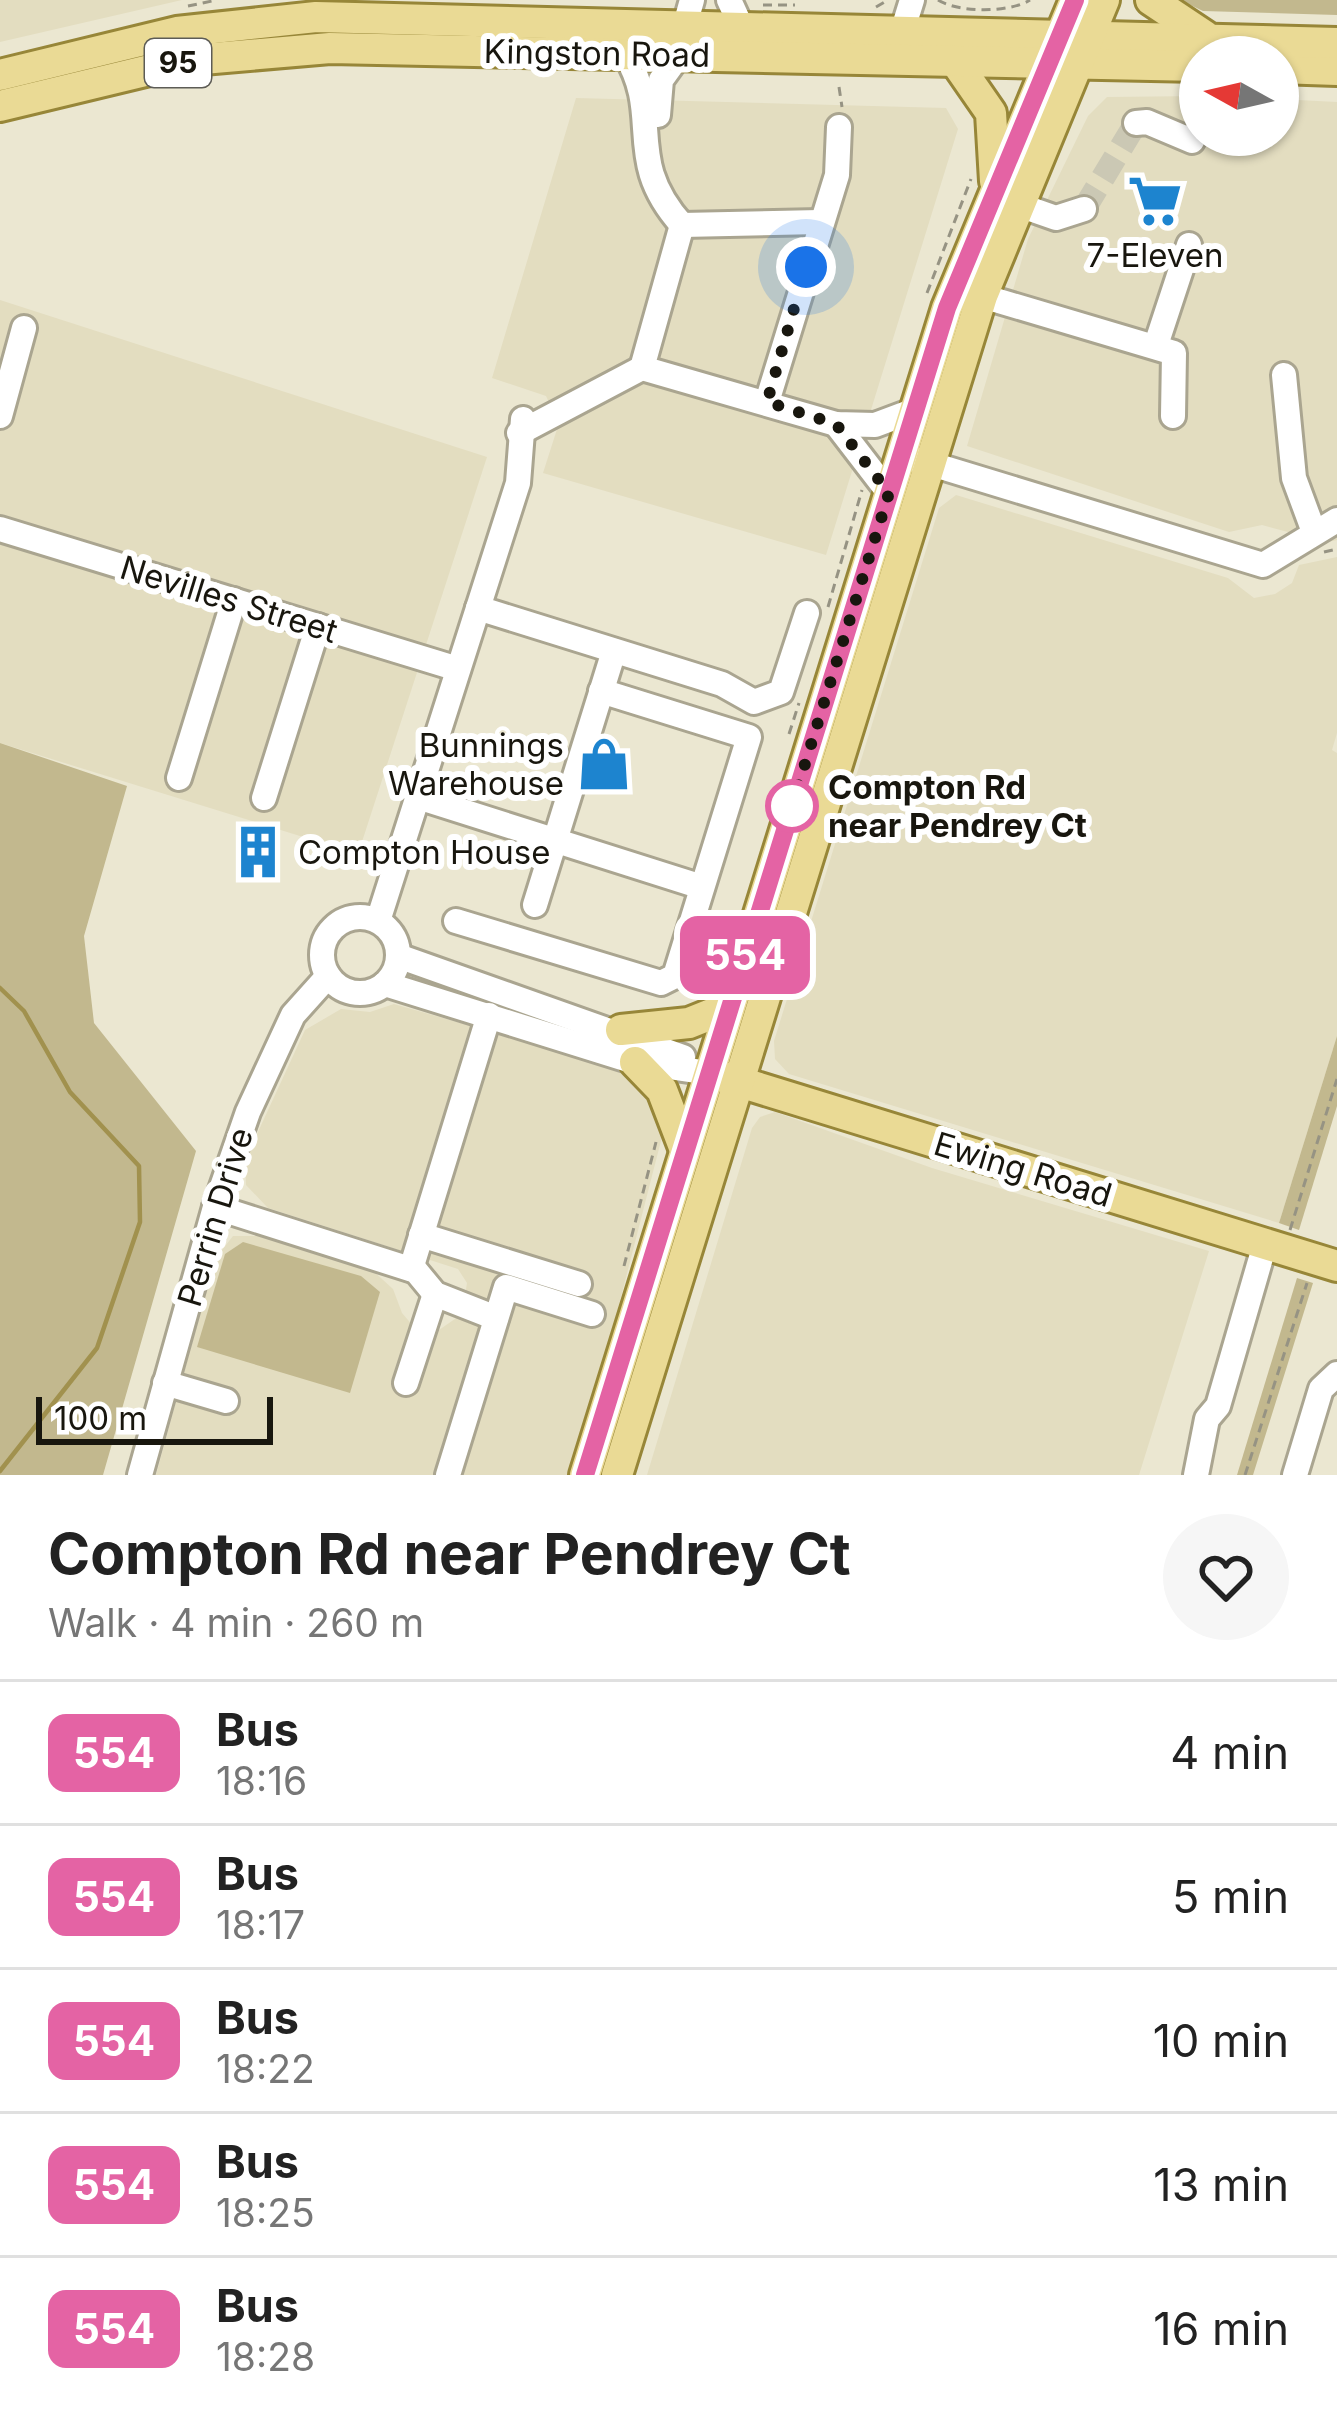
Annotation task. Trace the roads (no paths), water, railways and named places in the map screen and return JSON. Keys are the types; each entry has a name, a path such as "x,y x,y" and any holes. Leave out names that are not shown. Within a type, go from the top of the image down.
{"main road":[{"path":"1000,32 1061,0"},
{"path":"1072,48 1075,0"},
{"path":"916,459 915,410 1072,48 1104,0"},
{"path":"1151,0 1187,36"},
{"name":"Kingston Road","path":"0,106 222,55 396,22 626,53 686,26 735,13 908,15 1072,48"},
{"name":"Kingston Road","path":"0,75 249,21 686,26 956,61 1072,48 1179,51"},
{"name":"Kingston Road","path":"1299,46 1337,43"},
{"path":"617,1475 723,1077 916,459 982,296 1007,196 991,112 956,61"},
{"path":"1299,69 1337,70"},
{"path":"585,1475 686,1150 723,1077 729,1006 878,483 916,459"},
{"path":"621,1030 689,1023 729,1006"},
{"path":"635,1061 662,1090 686,1150"},
{"name":"Ewing Road","path":"723,1077 1278,1238 1326,1262"}],"street":[{"path":"651,171 658,148 659,86 686,26"},
{"path":"626,53 643,84 643,146 656,194 682,225"},
{"path":"1136,123 1147,122 1179,136"},
{"path":"767,402 837,175 839,127"},
{"path":"1007,196 1056,218 1084,209"},
{"path":"682,225 820,223"},
{"path":"642,368 682,225"},
{"path":"1156,345 1190,245"},
{"path":"982,296 1174,353 1173,416"},
{"path":"0,416 24,328"},
{"path":"378,921 518,483 521,426 642,368 836,424 875,425 915,410"},
{"path":"1284,375 1294,478 1314,532"},
{"path":"836,424 878,483"},
{"path":"916,459 1263,565 1337,520"},
{"name":"Nevilles Street","path":"0,529 458,669"},
{"path":"179,778 234,600"},
{"path":"478,608 765,701 786,682 815,619"},
{"path":"263,798 318,626"},
{"path":"535,905 614,651"},
{"path":"456,921 661,983 675,976 749,737 601,691"},
{"path":"418,797 702,887"},
{"path":"351,918 378,921 393,937 398,956 385,983 373,991 351,992 328,976 322,953 330,930 351,918"},
{"name":"Ewing Road","path":"398,956 507,997 621,1030 723,1077"},
{"name":"Perrin Drive","path":"140,1475 215,1207 283,1033 328,976"},
{"name":"Ewing Road","path":"385,983 635,1061 723,1077"},
{"path":"411,1269 489,1015"},
{"path":"215,1207 411,1269 435,1294 496,1318"},
{"path":"421,1235 579,1285"},
{"path":"1196,1475 1208,1419 1218,1406 1278,1238"},
{"path":"448,1475 506,1287 592,1314"},
{"path":"406,1383 435,1294"},
{"path":"1295,1475 1321,1389 1337,1374"},
{"path":"164,1383 226,1401"}],"waterway":[{"path":"0,988 24,1011 70,1092 139,1166 140,1222 97,1348 0,1471"}],"tunnel":[{"path":"1084,209 1136,123"}],"place":[{"name":"7-Eleven","path":"1155,201"},
{"name":"Bunnings Warehouse","path":"604,764"},
{"name":"Compton Rd near Pendrey Ct","path":"792,806"},
{"name":"Compton House","path":"258,852"}]}
